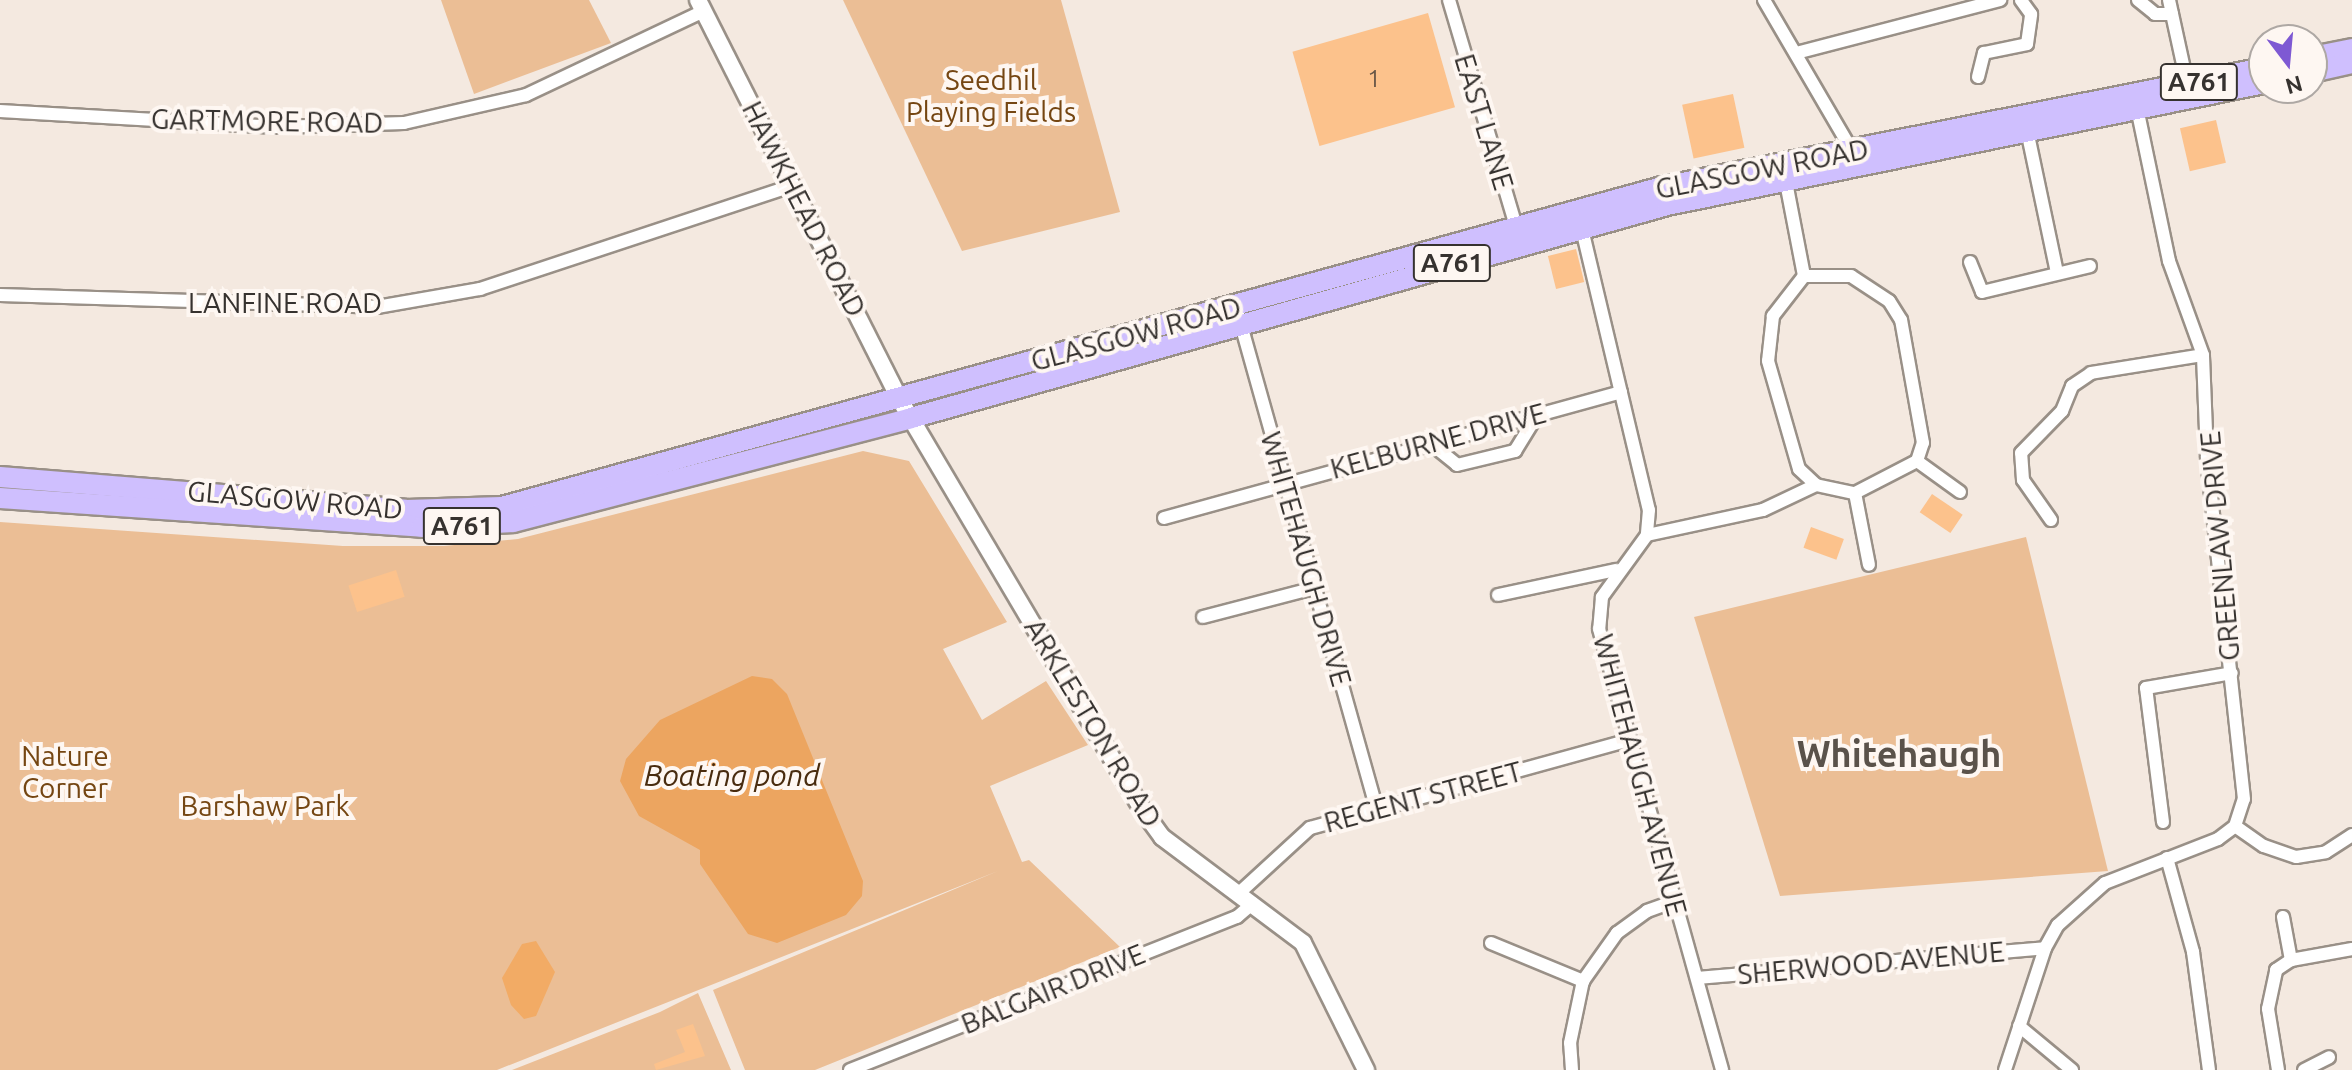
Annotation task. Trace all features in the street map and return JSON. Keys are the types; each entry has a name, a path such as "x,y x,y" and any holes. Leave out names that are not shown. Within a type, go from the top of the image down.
{"main road":[{"path":"2328,58 2351,59"},
{"path":"2328,67 2351,59"},
{"name":"GLASGOW ROAD","path":"0,498 422,527 513,522 1579,219 1785,173 2136,104 2190,92 2248,73"},
{"name":"GLASGOW ROAD","path":"2190,92 2248,85"},
{"name":"GLASGOW ROAD","path":"1856,160 2028,135 2136,104"},
{"name":"GLASGOW ROAD","path":"0,477 406,510 502,507 906,409"}],"street":[{"name":"EAST LANE","path":"1449,0 1518,235"},
{"path":"1764,0 1800,52 1856,160"},
{"path":"1800,52 2000,0"},
{"path":"1978,77 1984,53 2027,44 2030,6 2021,0"},
{"path":"2138,0 2155,14 2172,14"},
{"path":"2169,0 2190,92"},
{"name":"GARTMORE ROAD","path":"0,111 277,127 404,123 526,95 701,6"},
{"name":"HAWKHEAD ROAD","path":"701,6 906,409"},
{"name":"GREENLAW DRIVE","path":"2136,104 2180,304 2203,355 2207,456 2244,799 2235,826"},
{"path":"2028,135 2057,273"},
{"path":"1785,173 1804,276 1773,316 1768,361 1788,445 1799,469 1816,485 1855,493 1917,461"},
{"name":"LANFINE ROAD","path":"0,295 377,307 480,289 792,186"},
{"path":"1579,219 1649,510 1647,535 1763,510 1816,485"},
{"path":"1970,262 1982,292 2090,266"},
{"path":"1804,276 1851,276 1889,301 1901,320 1924,426 1917,461"},
{"name":"WHITEHAUGH DRIVE","path":"1238,314 1377,810"},
{"path":"2051,520 2023,480 2021,453 2062,411 2072,386 2091,373 2203,355"},
{"name":"KELBURNE DRIVE","path":"1164,518 1429,442 1621,392"},
{"name":"ARKLESTON ROAD","path":"906,409 1141,808 1162,837 1303,943 1366,1070"},
{"path":"1429,442 1457,465 1515,451 1539,412"},
{"path":"1917,461 1960,492"},
{"path":"1855,493 1869,565"},
{"name":"WHITEHAUGH AVENUE","path":"1647,535 1616,570 1602,597 1599,629 1672,902 1722,1070"},
{"path":"1498,595 1616,570"},
{"path":"1203,617 1314,588"},
{"path":"2163,822 2146,688 2232,673"},
{"name":"REGENT STREET","path":"1238,894 1310,828 1630,740"},
{"path":"2005,1070 2045,948 2077,904 2105,883 2218,839 2235,826 2264,846 2296,857 2326,852 2352,835"},
{"path":"2167,858 2193,952 2209,1070"},
{"path":"1572,1070 1570,1043 1583,981 1617,933 1672,902"},
{"name":"BALGAIR DRIVE","path":"850,1070 1237,917 1253,903"},
{"path":"2283,917 2291,960"},
{"path":"1491,943 1583,981"},
{"name":"SHERWOOD AVENUE","path":"1697,978 2045,948"},
{"path":"2278,1070 2268,987 2276,970 2291,960 2352,949"},
{"path":"2019,1026 2072,1070"},
{"path":"2304,1070 2329,1057"}],"green space":[{"path":"441,0 589,0 611,43 474,94"},
{"name":"Seedhil Playing Fields","path":"843,0 1061,0 1120,212 962,251"},
{"name":"Barshaw Park","path":"863,451 909,461 1007,622 943,649 982,720 1046,681 1088,745 990,786 1022,862 1029,860 1120,947 815,1070 745,1070 713,990 998,871 497,1070 0,1070 0,522 343,546 444,546 518,539"},
{"path":"2026,537 2108,871 1780,896 1694,617"},
{"path":"698,993 731,1070 512,1070 660,1012"}],"shaded area":[{"path":"536,941 555,972 536,1016 524,1019 511,1005 502,978 522,944"}],"water":[{"name":"Boating pond","path":"752,676 772,679 787,694 863,881 862,896 846,915 777,943 748,934 700,864 700,850 639,816 620,781 626,759 660,720"}],"building":[{"path":"1428,13 1455,107 1319,146 1292,52"},
{"path":"1733,94 1744,148 1694,159 1682,105"},
{"path":"2216,120 2226,163 2190,171 2180,128"},
{"path":"1576,249 1584,282 1556,289 1548,256"},
{"path":"1932,494 1963,515 1950,533 1920,512"},
{"path":"1811,527 1844,539 1836,560 1803,548"},
{"path":"396,570 405,597 357,612 348,585"},
{"path":"693,1024 705,1056 656,1070 654,1064 685,1052 676,1030"}],"district":[{"name":"Whitehaugh","path":"1899,754"}],"park label":[{"name":"Nature Corner","path":"65,772"}]}
